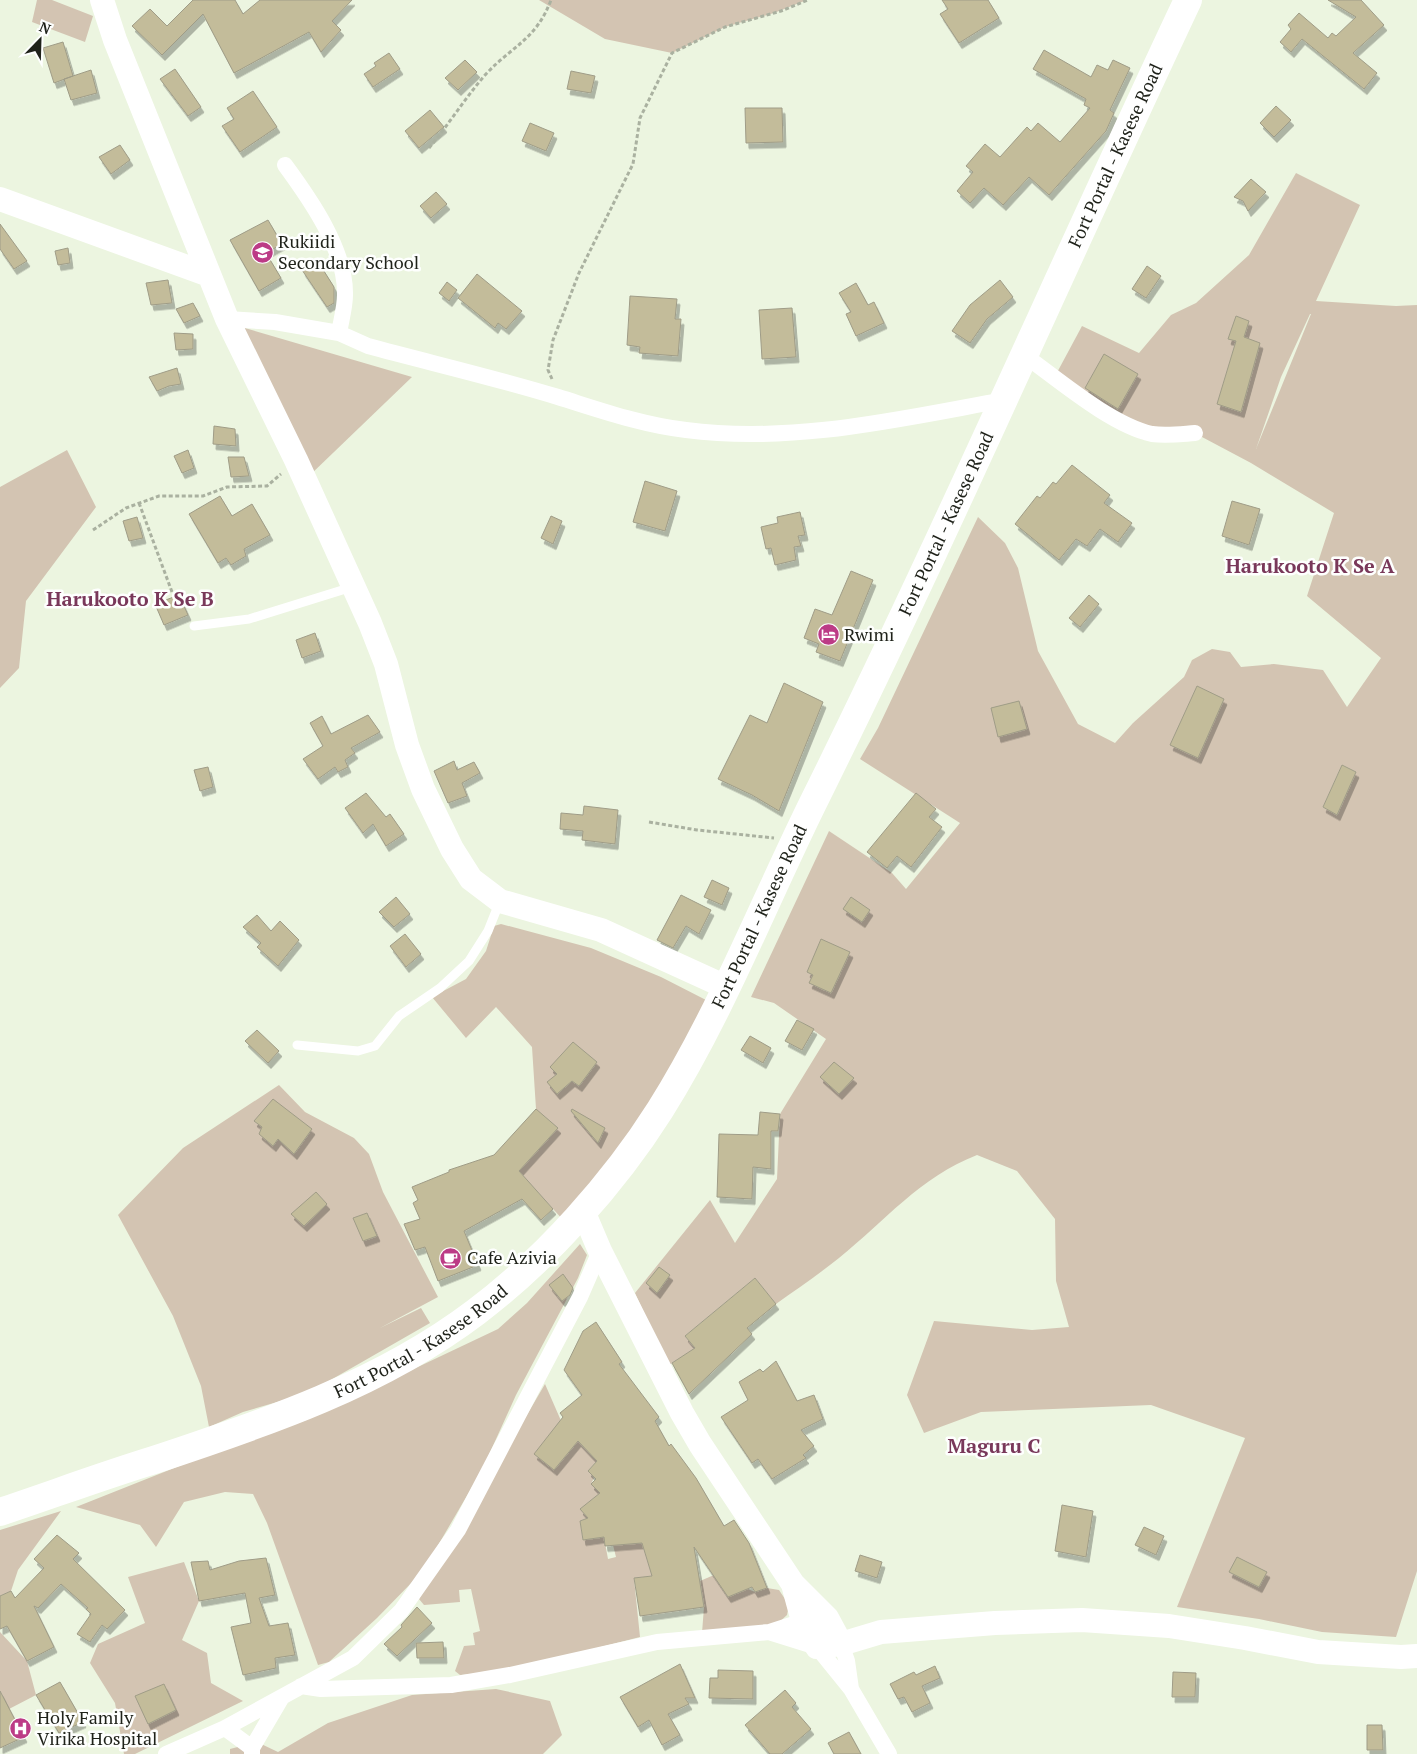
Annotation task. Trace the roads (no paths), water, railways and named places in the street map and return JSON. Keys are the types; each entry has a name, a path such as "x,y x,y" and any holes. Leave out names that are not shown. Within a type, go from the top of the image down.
{"highway":[{"name":"Fort Portal - Kasese Road","path":"0,1512 233,1434 340,1392 438,1338 477,1312 501,1292 582,1211 612,1178 662,1108 726,987 1004,400 1188,0"}],"street":[{"path":"102,0 114,40 227,319 296,460 354,586 386,664 407,745 423,789 452,849 471,878 500,901 601,930 726,987"},
{"path":"284,165 301,187 336,248 345,294 339,333"},
{"path":"0,199 209,275"},
{"path":"227,319 275,322 339,333 368,346 558,397 606,413 686,430 744,434 816,432 1004,400"},
{"path":"1024,355 1126,424 1167,436 1195,433"},
{"path":"582,1211 600,1251 682,1413 718,1473 793,1584 828,1618 847,1661 851,1689"},
{"path":"166,1754 225,1728 353,1658 401,1611 458,1530 576,1305 600,1251"},
{"path":"793,1584 803,1622 816,1647 851,1689 889,1754"},
{"path":"301,1686 321,1689 451,1685 510,1676 656,1642 769,1632 803,1622 828,1618 881,1632"},
{"path":"769,1632 816,1647 841,1644 881,1632 995,1623 1082,1620 1169,1626 1318,1652 1400,1657 1417,1656"},
{"path":"225,1728 252,1751 282,1697"}],"lane":[{"path":"194,626 249,619 354,586"},
{"path":"297,1045 358,1051 375,1046 399,1016 440,988 469,962 488,931 500,901"}],"place":[{"name":"Rukiidi Secondary School","path":"262,252"},
{"name":"Rwimi","path":"828,635"},
{"name":"Cafe Azivia","path":"451,1258"},
{"name":"Holy Family Virika Hospital","path":"21,1728"}],"district":[{"name":"Harukooto K Se A","path":"1310,566"},
{"name":"Harukooto K Se B","path":"130,599"},
{"name":"Maguru C","path":"994,1446"}]}
